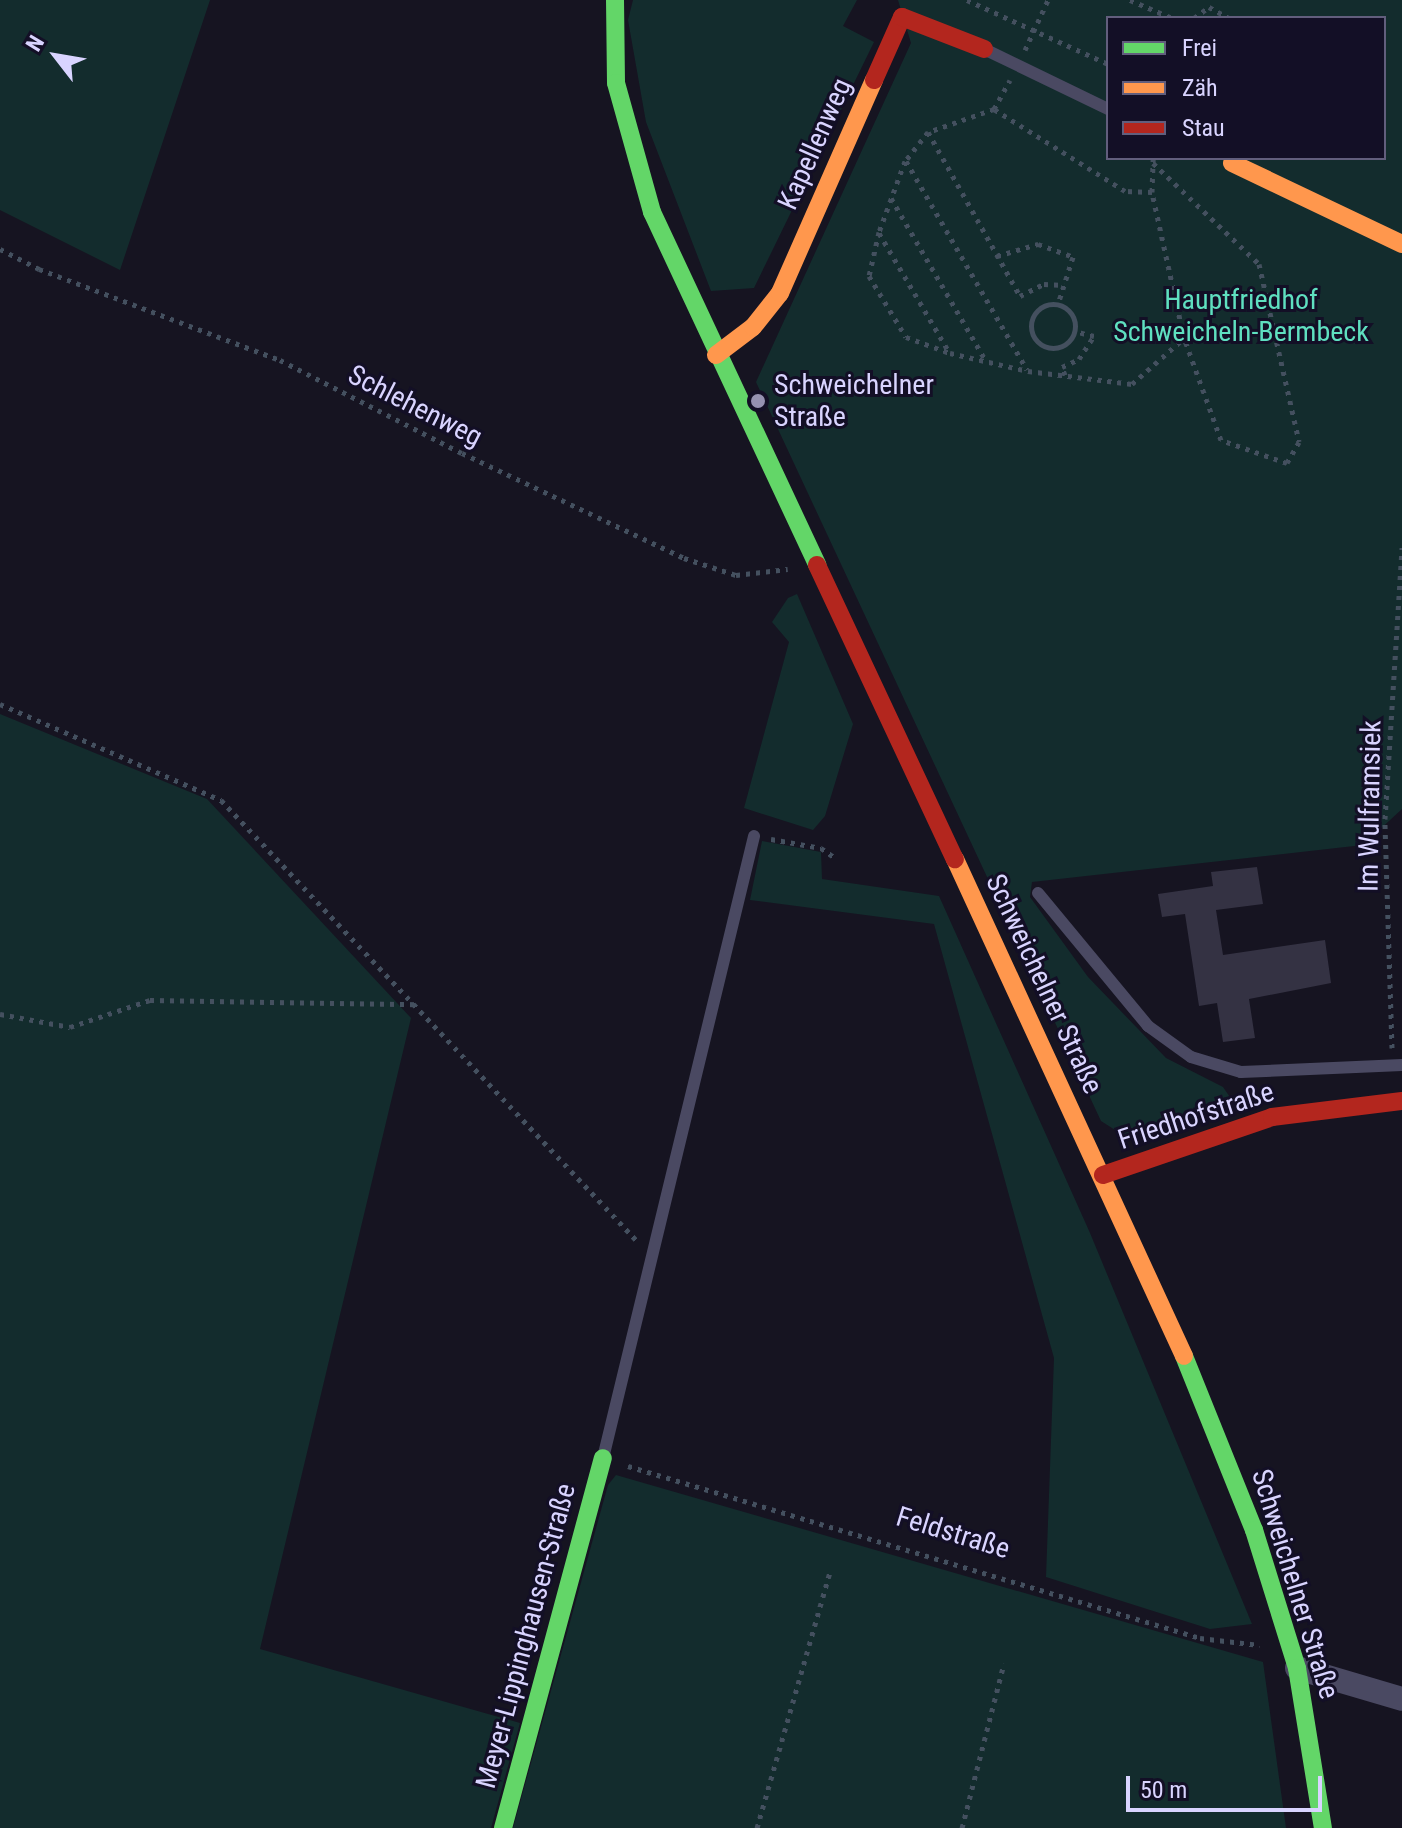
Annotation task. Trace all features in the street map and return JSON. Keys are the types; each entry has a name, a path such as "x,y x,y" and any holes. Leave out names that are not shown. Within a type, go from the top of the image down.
{"street":[{"name":"Schweichelner Straße","path":"615,0 616,83 626,132 652,212 716,355 1103,1175 1209,1413 1297,1668 1323,1828"},
{"name":"Kapellenweg","path":"716,355 753,327 780,293 902,17 984,49"},
{"path":"1226,160 1402,244"},
{"name":"Friedhofstraße","path":"1103,1175 1272,1117 1402,1101"},
{"name":"Meyer-Lippinghausen-Straße","path":"503,1828 603,1458"},
{"path":"1297,1668 1402,1699"}],"lane":[{"path":"984,49 1106,108"},
{"path":"603,1458 754,836"},
{"path":"1038,893 1148,1026 1191,1057 1241,1072 1397,1065"}],"path":[{"path":"967,0 1106,63"},
{"path":"1048,0 994,109 928,132 905,161 879,232 869,276 906,337 950,353 1028,371 1132,384 1184,338"},
{"path":"1130,0 1167,16"},
{"path":"1205,0 1209,7 1225,16"},
{"path":"1197,16 1209,7"},
{"path":"994,109 1125,191 1152,192"},
{"path":"928,132 1020,296 1044,284 1064,285"},
{"path":"1153,160 1259,264 1299,442 1287,463 1221,440 1184,338 1152,192 1153,160"},
{"path":"905,161 1028,371"},
{"path":"891,197 986,361"},
{"path":"879,232 950,353"},
{"path":"997,256 1038,244 1059,249 1073,257 1058,304"},
{"name":"Schlehenweg","path":"0,249 39,269 280,360 462,453 684,558 736,575 762,575 813,562"},
{"path":"1058,304 1070,311 1074,331 1067,343 1053,348 1033,338 1033,315 1043,305 1058,304"},
{"path":"1065,375 1062,367 1079,359 1094,336 1074,331"},
{"name":"Im Wulframsiek","path":"1397,1065 1385,819 1402,548"},
{"path":"0,704 221,800 418,1004 652,1257"},
{"path":"754,836 821,848 837,859"},
{"path":"0,1014 70,1027 150,1000 418,1004"},
{"name":"Feldstraße","path":"603,1458 1200,1638 1243,1646 1288,1638"},
{"path":"757,1828 830,1571"},
{"path":"962,1828 1004,1663"}],"green space":[{"path":"0,0 210,0 120,270 0,210"},
{"path":"633,0 857,0 843,26 874,42 754,288 711,291 646,122 628,20"},
{"name":"Hauptfriedhof Schweicheln-Bermbeck","path":"898,0 1402,0 1402,809 1363,845 1032,882 1030,897 1088,977 1166,1058 1223,1087 1236,1106 1123,1135 1101,1121 756,382 911,43"},
{"path":"797,594 853,724 825,816 813,830 744,808 789,642 772,622 788,598"},
{"path":"0,714 207,799 411,1018 260,1649 520,1723 491,1828 0,1828"},
{"path":"762,841 821,852 822,879 939,896 1090,1233 1252,1624 1210,1629 1046,1577 1054,1358 934,924 750,900"},
{"path":"616,1475 1263,1662 1286,1828 513,1828 608,1485"}],"building":[{"path":"1257,867 1263,904 1216,910 1223,955 1325,940 1331,983 1249,999 1255,1038 1223,1042 1217,1003 1199,1006 1185,914 1162,917 1158,894 1213,886 1211,872"}],"traffic: fast":[{"path":"615,0 616,83 652,212 817,565"},
{"path":"1184,1356 1254,1530 1297,1668 1323,1828"},
{"path":"503,1828 603,1458"}],"traffic: slow":[{"path":"716,355 753,327 780,293 874,80"},
{"path":"1232,163 1402,244"},
{"path":"955,859 1184,1356"}],"traffic: jam":[{"path":"874,80 902,17 984,49"},
{"path":"817,565 955,859"},
{"path":"1103,1175 1272,1117 1402,1101"}],"place":[{"name":"Schweichelner Straße","path":"758,401"}]}
